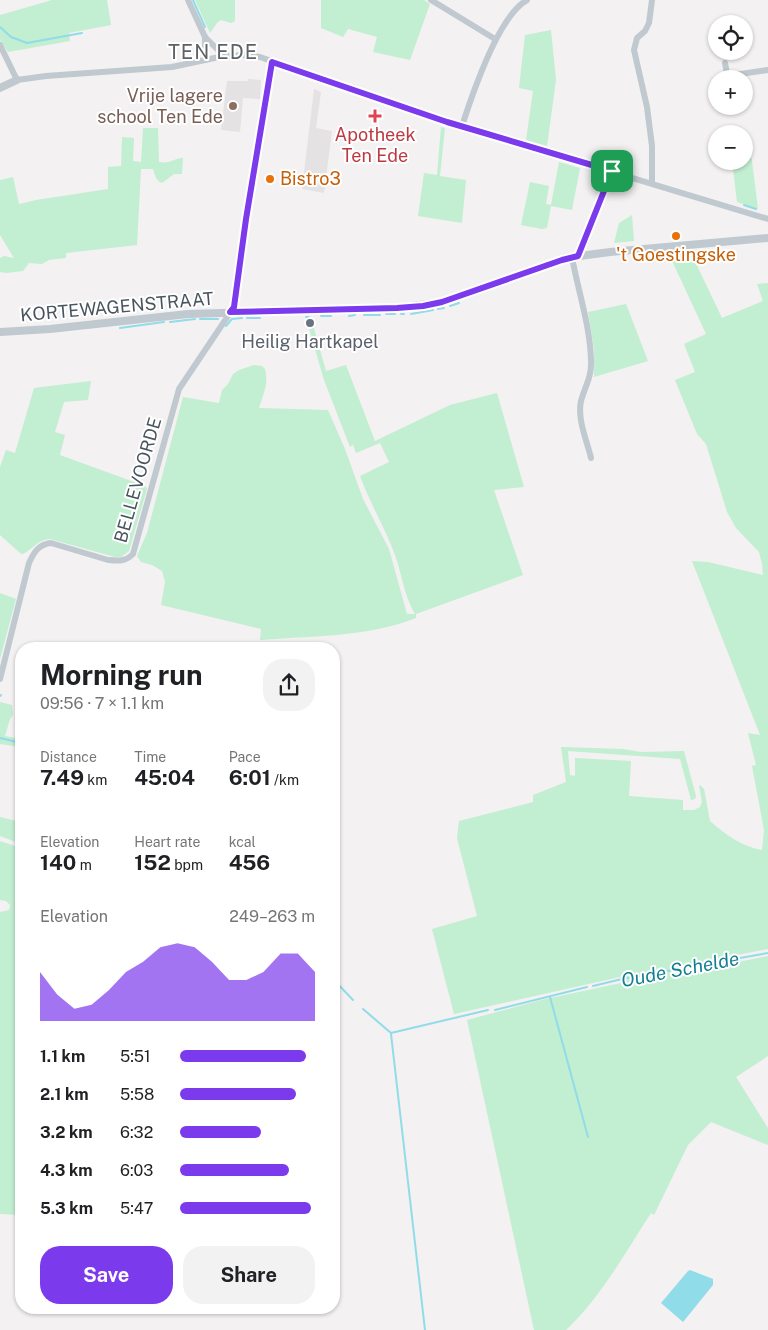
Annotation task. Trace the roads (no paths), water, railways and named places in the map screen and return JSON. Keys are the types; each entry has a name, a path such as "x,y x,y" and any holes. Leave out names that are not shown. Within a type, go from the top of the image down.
{"street":[{"path":"188,0 205,37 224,56"},
{"path":"431,0 495,39"},
{"path":"462,126 495,39 519,5 526,0"},
{"path":"652,0 649,24 645,31 637,38 634,50 647,107 652,146 652,183"},
{"path":"205,37 205,60"},
{"path":"0,45 18,80"},
{"path":"0,88 18,80 46,76 168,68 224,56 246,55 260,57 462,126 768,219"},
{"name":"BELLEVOORDE","path":"0,679 28,563 36,549 51,543 117,561 127,560 132,554 179,389 234,307 246,219 272,62"},
{"path":"725,63 726,70"},
{"path":"753,73 768,70"},
{"path":"591,458 581,417 581,402 591,376 591,360 575,256 612,171"},
{"name":"KORTEWAGENSTRAAT","path":"0,332 53,329 178,314 423,306 442,302 575,256 768,238"}],"water":[{"path":"690,1270 713,1279 713,1285 683,1322 661,1303"}],"waterway":[{"path":"193,0 205,27"},
{"path":"0,27 11,37 27,43 82,33"},
{"path":"744,205 756,209"},
{"path":"450,306 459,303"},
{"path":"438,309 444,308"},
{"path":"411,314 433,310"},
{"path":"386,314 395,314"},
{"path":"349,316 355,315"},
{"path":"364,315 380,315"},
{"path":"321,316 331,316"},
{"path":"226,326 232,319 242,318"},
{"path":"247,318 260,318"},
{"path":"170,322 195,319"},
{"path":"200,319 218,319"},
{"path":"120,328 164,322"},
{"name":"Oude Schelde","path":"0,738 15,742"},
{"name":"Oude Schelde","path":"593,986 622,979 768,953"},
{"name":"Oude Schelde","path":"340,986 353,1000"},
{"name":"Oude Schelde","path":"495,1010 587,987"},
{"path":"550,997 588,1137"},
{"name":"Oude Schelde","path":"363,1009 391,1033 488,1010"},
{"path":"391,1034 425,1330"}],"place":[{"name":"Vrije lagere school Ten Ede","path":"233,106"},
{"name":"Apotheek Ten Ede","path":"375,116"},
{"name":"Bistro3","path":"270,179"},
{"name":"'t Goestingske","path":"676,236"},
{"name":"Heilig Hartkapel","path":"310,323"}],"district":[{"name":"TEN EDE","path":"213,52"}]}
